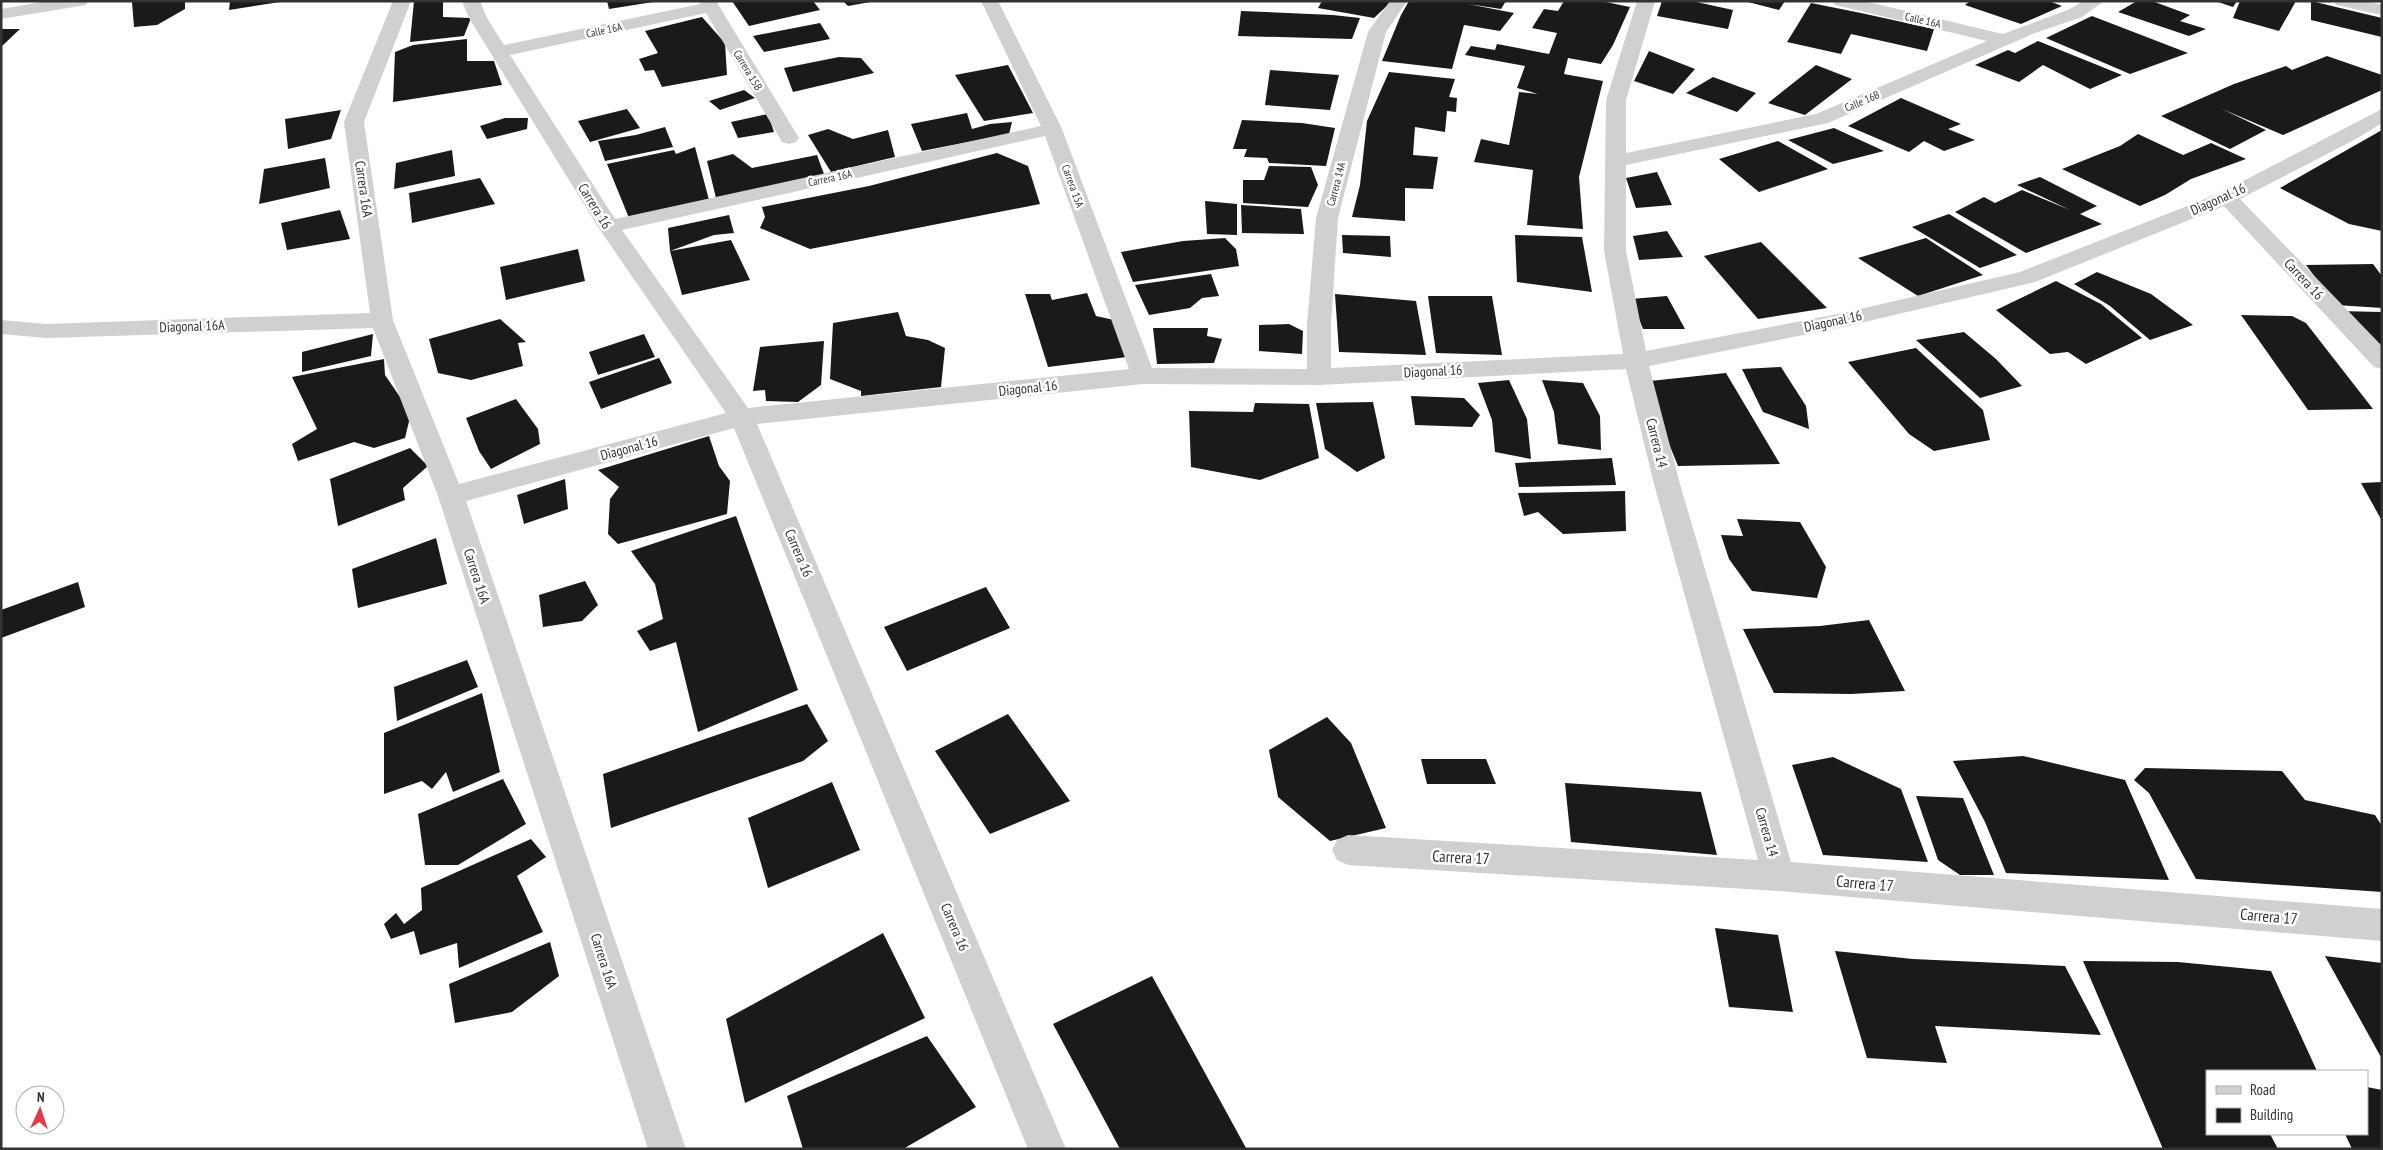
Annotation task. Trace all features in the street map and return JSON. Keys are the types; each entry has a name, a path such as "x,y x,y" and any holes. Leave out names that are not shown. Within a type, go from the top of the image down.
{"street":[{"path":"1,14 80,1"},
{"name":"Carrera 16A","path":"402,1 354,122 382,320 451,496 667,1149"},
{"name":"Carrera 16","path":"471,1 478,18 608,227 742,417 1047,1149"},
{"name":"Carrera 15A","path":"988,1 1052,129 1143,376"},
{"name":"Carrera 14A","path":"1319,377 1318,324 1327,218 1377,32 1399,1"},
{"name":"Carrera 14","path":"1646,1 1616,100 1615,251 1636,362 1667,484 1779,876"},
{"name":"Calle 16A","path":"1841,1 2006,40"},
{"name":"Calle 16B","path":"1616,161 1820,119 2029,29 2076,13 2096,1"},
{"path":"2342,1 2382,10"},
{"name":"Calle 16A","path":"499,52 708,4"},
{"name":"Carrera 15B","path":"708,4 789,138"},
{"name":"Diagonal 16","path":"451,496 742,417 1143,376 1319,377 1636,362 1843,320 2027,278 2227,196 2349,134 2382,115"},
{"name":"Carrera 16A","path":"608,227 1052,129"},
{"name":"Carrera 16","path":"2227,196 2382,361"},
{"name":"Diagonal 16A","path":"1,327 46,331 382,320"},
{"name":"Carrera 17","path":"1348,850 1779,876 2382,925"}],"building":[{"path":"185,1 185,9 157,25 134,27 132,2"},
{"path":"230,1 280,1 280,2 229,10"},
{"path":"414,1 443,1 443,17 471,18 464,36 410,42"},
{"path":"607,1 652,1 653,2 609,9"},
{"path":"732,1 813,1 820,10 749,26"},
{"path":"843,1 870,1 870,2 848,6"},
{"path":"1322,1 1391,2 1374,18 1318,8"},
{"path":"1409,1 1506,1 1501,9 1468,4 1514,13 1500,31 1464,25 1452,69 1382,61 1401,15"},
{"path":"1564,1 1601,1 1630,7 1613,45 1601,64 1568,58 1564,74 1603,81 1579,177 1583,229 1527,225 1533,170 1474,162 1481,139 1509,145 1519,92 1538,94 1517,88 1525,66 1465,55 1471,46 1495,50 1497,44 1549,54 1557,33 1532,28 1544,9 1558,11"},
{"path":"1662,1 1692,1 1733,10 1728,29 1657,16"},
{"path":"1744,1 1785,1 1779,10"},
{"path":"1970,1 2049,1 2062,6 2021,24 1965,5"},
{"path":"2137,1 2152,1 2190,15 2180,21 2206,29 2189,36 2118,12"},
{"path":"2215,1 2237,1 2233,7"},
{"path":"2240,1 2296,1 2279,31 2233,18"},
{"path":"2311,1 2382,18 2382,37 2311,20"},
{"path":"1811,3 1934,29 1927,51 1851,34 1841,54 1787,42"},
{"path":"1241,11 1360,18 1352,39 1238,36"},
{"path":"2092,16 2188,53 2130,74 2046,38"},
{"path":"702,17 725,43 727,75 662,87 654,70 645,71 639,59 658,53 645,31"},
{"path":"820,23 830,39 764,52 753,36"},
{"path":"1,29 20,29 1,47"},
{"path":"467,39 467,61 494,61 502,85 393,102 395,52 413,45"},
{"path":"2038,41 2122,75 2090,89 2043,65 2019,82 1975,65 2008,50 2015,53"},
{"path":"1649,51 1695,69 1673,94 1634,81"},
{"path":"2327,56 2382,75 2382,90 2283,135 2222,109 2266,130 2230,149 2161,116 2234,84 2286,66 2292,70"},
{"path":"839,57 861,58 874,73 793,92 784,68"},
{"path":"1008,65 1033,113 984,121 955,75"},
{"path":"1816,65 1852,79 1805,115 1768,103"},
{"path":"1270,70 1339,75 1330,110 1265,105"},
{"path":"1389,72 1455,79 1449,97 1457,98 1456,112 1447,111 1445,132 1415,127 1413,155 1438,157 1433,189 1405,188 1405,221 1352,217 1360,185 1367,121"},
{"path":"1713,77 1756,93 1737,112 1686,93"},
{"path":"744,90 755,98 720,110 709,101"},
{"path":"1901,98 1961,124 1948,129 1975,140 1944,151 1924,141 1909,152 1848,126"},
{"path":"627,109 640,128 590,142 578,121"},
{"path":"341,110 331,139 288,149 285,119"},
{"path":"967,113 972,129 990,124 1012,122 1009,134 922,151 911,124"},
{"path":"768,114 774,132 738,138 731,122"},
{"path":"505,118 528,118 527,129 487,139 480,126"},
{"path":"1242,120 1302,123 1335,128 1326,166 1269,163 1267,158 1244,157 1247,149 1233,149"},
{"path":"665,127 673,147 605,161 598,141 636,135"},
{"path":"1834,128 1884,151 1833,164 1788,140"},
{"path":"828,129 853,139 888,130 895,157 831,172 808,135"},
{"path":"2382,130 2382,231 2349,224 2280,188"},
{"path":"2138,134 2183,155 2211,143 2246,159 2191,179 2165,195 2140,206 2062,169 2120,146"},
{"path":"1778,141 1828,169 1759,192 1719,159"},
{"path":"695,147 709,200 629,218 607,164 674,150 676,154"},
{"path":"452,150 455,176 394,189 396,163"},
{"path":"997,153 1028,166 1040,204 810,249 760,228 765,217 762,207 869,186"},
{"path":"733,154 752,168 817,155 824,174 716,198 707,161"},
{"path":"325,158 330,188 259,204 264,169"},
{"path":"1269,166 1311,167 1318,185 1308,207 1243,203 1243,180 1264,180"},
{"path":"1657,172 1672,205 1636,208 1626,178"},
{"path":"2040,177 2097,206 2080,214 2102,224 2026,253 1955,212 1984,197 1995,203 2022,190 2070,210 2017,185"},
{"path":"480,178 495,204 412,223 409,193"},
{"path":"1205,201 1237,204 1237,235 1207,234"},
{"path":"1241,205 1301,209 1304,234 1242,233"},
{"path":"340,210 350,239 287,250 281,223"},
{"path":"1949,214 2017,255 1980,268 1912,227"},
{"path":"729,215 734,233 714,235 670,251 668,228"},
{"path":"1667,231 1683,257 1639,260 1633,236"},
{"path":"1342,235 1390,236 1391,257 1343,253"},
{"path":"1515,235 1582,237 1592,292 1517,282"},
{"path":"1225,238 1236,249 1239,266 1133,282 1121,252 1183,241"},
{"path":"1926,238 1983,275 1918,296 1858,258"},
{"path":"731,240 750,280 682,295 670,251"},
{"path":"1761,242 1827,308 1758,319 1704,256"},
{"path":"578,249 585,281 506,300 500,267"},
{"path":"2373,264 2382,276 2382,308 2336,305 2306,265"},
{"path":"2097,272 2151,294 2193,325 2150,340 2110,306 2074,284"},
{"path":"1211,274 1219,296 1202,298 1190,308 1149,315 1135,285"},
{"path":"2056,281 2101,304 2142,338 2086,364 2068,352 2050,354 1996,310"},
{"path":"1087,293 1096,316 1114,320 1127,357 1048,367 1025,294 1050,294 1052,300"},
{"path":"1335,294 1416,301 1426,355 1339,352"},
{"path":"1428,296 1492,296 1502,355 1436,353"},
{"path":"1667,296 1685,329 1643,329 1631,299"},
{"path":"2337,311 2382,312 2382,357"},
{"path":"898,312 906,336 928,340 945,348 941,387 861,396 861,391 830,379 833,323"},
{"path":"2241,315 2292,316 2306,323 2373,409 2308,410"},
{"path":"500,319 526,342 518,343 523,366 471,380 438,373 429,339"},
{"path":"1289,324 1303,331 1302,354 1259,351 1259,325"},
{"path":"1153,328 1208,328 1207,336 1222,339 1214,363 1157,364"},
{"path":"1964,332 1996,359 2022,386 1980,398 1916,340"},
{"path":"373,334 371,356 302,372 302,352"},
{"path":"644,334 655,357 598,375 589,352"},
{"path":"824,341 821,385 798,402 766,401 765,390 753,391 760,347"},
{"path":"1916,348 1983,410 1990,440 1934,451 1909,434 1848,362"},
{"path":"659,358 672,383 601,409 589,382"},
{"path":"384,359 385,375 411,413 405,438 374,448 354,442 298,461 292,444 317,429 292,377"},
{"path":"1781,367 1806,406 1809,429 1763,412 1742,369"},
{"path":"1726,373 1780,464 1678,466 1659,419 1650,381"},
{"path":"1509,380 1527,419 1531,459 1495,452 1492,420 1478,383"},
{"path":"1542,380 1583,383 1600,416 1601,450 1558,444 1554,412"},
{"path":"1411,396 1464,398 1480,415 1472,427 1415,425"},
{"path":"516,399 538,429 540,444 491,469 479,451 466,418"},
{"path":"1373,402 1385,458 1357,472 1325,449 1316,403"},
{"path":"1255,403 1309,404 1319,458 1260,480 1191,467 1189,411 1253,412"},
{"path":"709,436 719,466 730,481 727,514 618,544 608,534 610,499 619,487 598,470"},
{"path":"410,448 428,466 403,488 405,500 338,526 330,479"},
{"path":"1612,458 1616,485 1519,487 1515,463"},
{"path":"565,479 568,509 524,524 517,495"},
{"path":"2382,482 2382,521 2361,483"},
{"path":"1625,491 1626,531 1563,534 1538,512 1524,516 1518,493"},
{"path":"736,516 798,690 698,732 676,642 650,651 637,631 663,619 655,584 631,551"},
{"path":"1737,519 1800,522 1826,567 1817,598 1752,591 1729,559 1721,535 1743,536"},
{"path":"436,538 447,584 358,608 352,569"},
{"path":"585,581 598,605 582,621 543,627 539,595"},
{"path":"78,582 85,607 1,638 1,610"},
{"path":"986,587 1010,628 907,671 884,627"},
{"path":"1869,620 1905,691 1851,694 1774,693 1743,629 1820,626"},
{"path":"467,660 478,687 397,721 394,687"},
{"path":"482,693 500,772 453,792 446,772 432,789 422,781 384,794 384,733"},
{"path":"807,704 828,741 803,761 611,828 603,774"},
{"path":"1008,714 1070,801 990,834 935,751"},
{"path":"1327,717 1351,743 1386,828 1330,841 1278,797 1269,750"},
{"path":"2023,756 2125,780 2169,880 2006,873 1985,822 1953,761"},
{"path":"1833,757 1901,789 1928,862 1823,855 1792,765"},
{"path":"1421,759 1486,759 1496,784 1427,784"},
{"path":"2145,768 2282,771 2305,800 2375,815 2382,826 2382,892 2196,879 2149,793 2134,780"},
{"path":"503,779 526,824 458,865 425,865 418,814"},
{"path":"832,782 860,850 768,888 748,818"},
{"path":"1565,783 1701,792 1717,855 1571,842"},
{"path":"1916,796 1963,798 1994,875 1960,875 1938,860"},
{"path":"531,839 546,857 517,876 543,932 459,968 457,943 420,955 414,931 391,939 384,924 396,913 404,924 422,910 421,888"},
{"path":"1715,928 1778,935 1793,1012 1729,1007"},
{"path":"883,933 925,1018 745,1103 726,1019"},
{"path":"550,942 559,976 512,1012 455,1023 449,984"},
{"path":"1835,951 1913,959 2065,966 2101,1035 1935,1026 1947,1063 1867,1058"},
{"path":"2325,956 2382,963 2382,1059"},
{"path":"2083,961 2178,962 2271,971 2317,1070 2206,1070 2206,1135 2271,1135 2278,1149 2163,1149"},
{"path":"1152,976 1245,1149 1120,1149 1053,1024"},
{"path":"927,1036 976,1107 903,1149 803,1149 787,1096"},
{"path":"2368,1087 2382,1090 2382,1149 2352,1149 2345,1135 2368,1135"}]}
